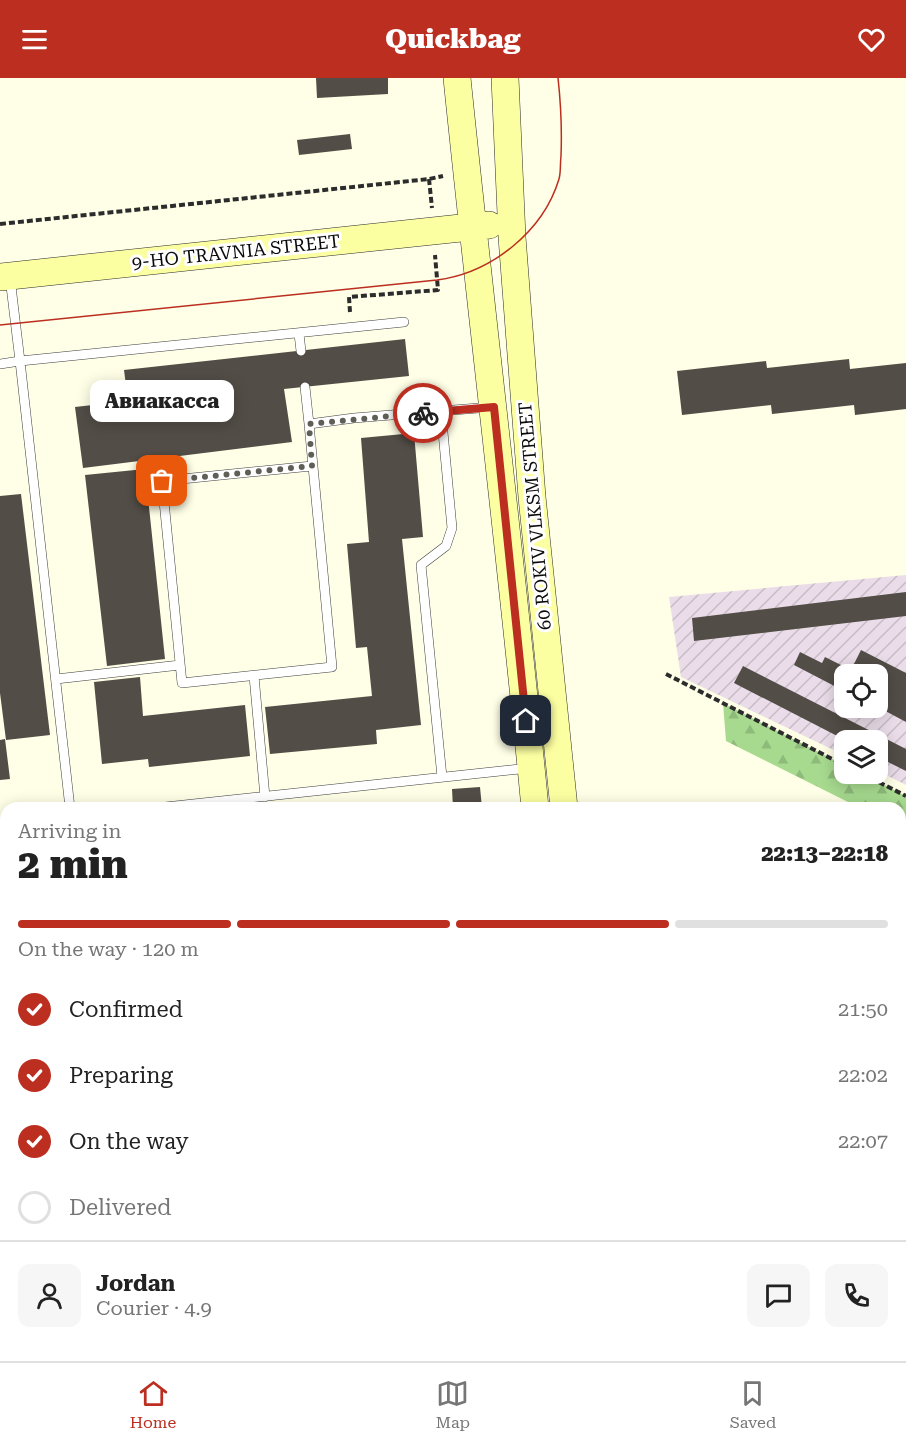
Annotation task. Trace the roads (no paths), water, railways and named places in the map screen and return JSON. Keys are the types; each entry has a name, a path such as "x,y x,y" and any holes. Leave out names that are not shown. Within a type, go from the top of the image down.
{"street":[{"name":"60 ROKIV VLKSM STREET","path":"457,78 494,407 534,802"},
{"name":"60 ROKIV VLKSM STREET","path":"505,78 511,223 532,497 563,802"},
{"path":"473,227 511,223"},
{"name":"9-HO TRAVNIA STREET","path":"5,276 473,227"}],"lane":[{"path":"5,276 20,361 69,802"},
{"path":"0,363 404,322"},
{"path":"299,334 301,351"},
{"path":"304,387 333,667 182,683 162,481 312,466"},
{"path":"309,424 494,407"},
{"path":"441,411 452,528 446,546 422,565 442,777"},
{"path":"56,679 180,665"},
{"path":"254,676 265,797"},
{"path":"215,802 531,768"}],"tram line":[{"path":"0,325 437,280 477,269 512,247 528,232 541,216 551,198 560,171 561,108 558,78"}],"place":[{"name":"Авиакасса","path":"162,481"}]}
